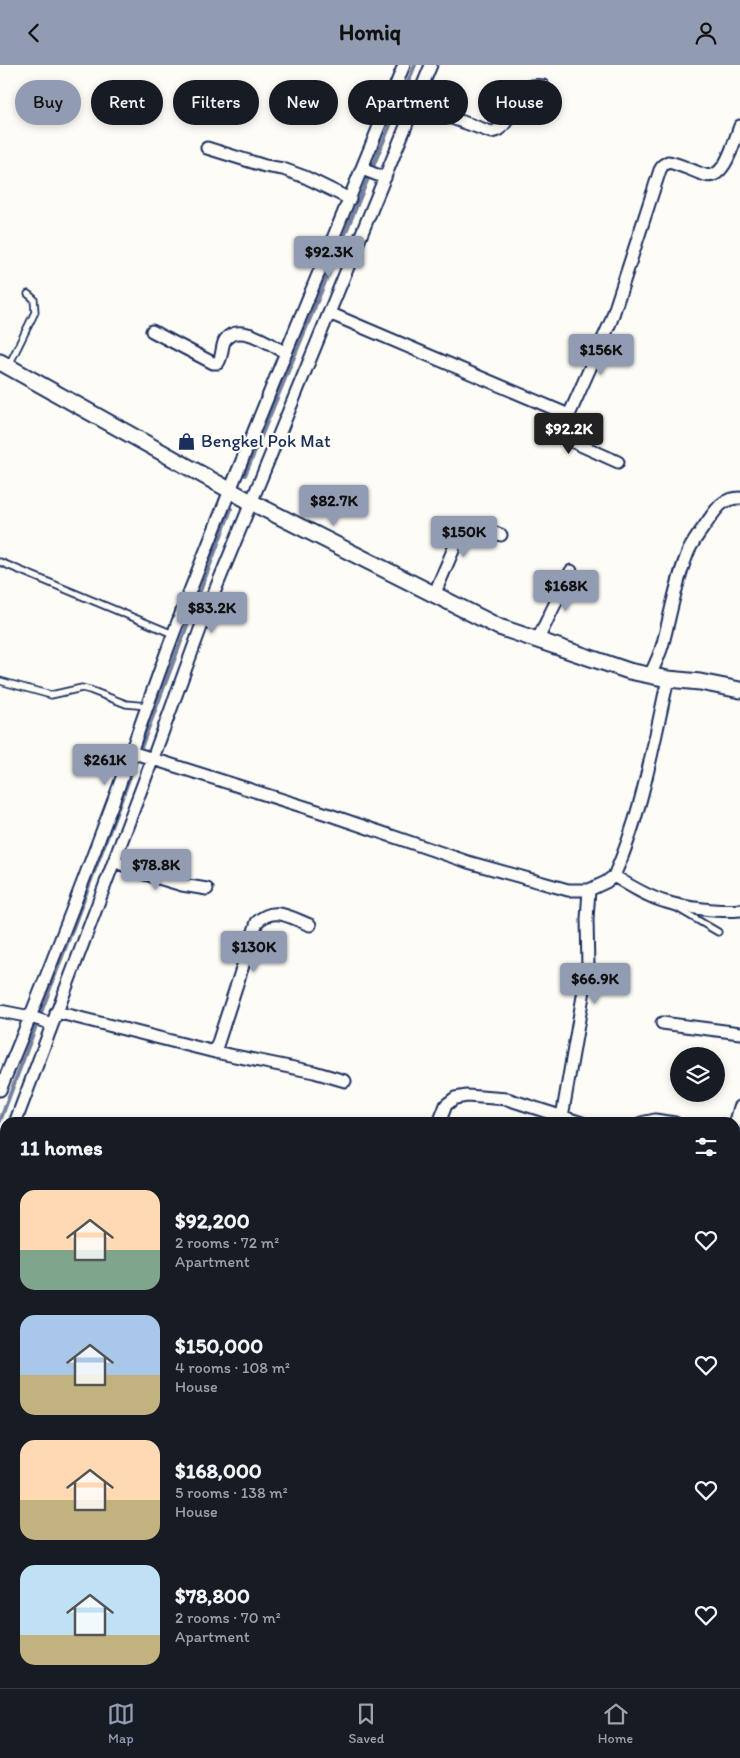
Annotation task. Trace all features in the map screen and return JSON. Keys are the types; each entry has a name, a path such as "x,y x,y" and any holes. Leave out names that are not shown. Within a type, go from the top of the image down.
{"street":[{"path":"0,1090 41,1021 56,1012 114,861 142,755 148,706 173,634 229,490 364,169 404,65"},
{"path":"425,80 431,65"},
{"path":"468,124 491,132 496,131 504,125"},
{"path":"17,1117 41,1021 142,755 209,605 406,125"},
{"path":"618,462 569,440 566,434 569,415 611,321 660,170 668,162 707,176 715,175 721,171 725,164 740,126"},
{"path":"207,148 265,166 283,169 305,177 350,199"},
{"path":"364,169 383,178"},
{"path":"329,313 569,415"},
{"path":"152,331 213,363 218,363 220,360 224,341 230,335 239,332 248,333 286,353"},
{"path":"4,365 229,490 499,627 629,671 740,690"},
{"path":"650,675 662,646 679,581 695,539 724,501 740,498"},
{"path":"434,595 463,527 473,525 501,535"},
{"path":"537,641 571,571"},
{"path":"142,755 327,814 468,862 568,889 589,890 614,876 624,854 647,776 671,679"},
{"path":"671,679 700,689 740,699"},
{"path":"114,861 146,874 182,885 207,889"},
{"path":"614,876 628,885 666,903 740,910"},
{"path":"441,1117 446,1105 455,1098 468,1096 507,1099 562,1117 588,967 587,919 589,890"},
{"path":"215,1052 257,922 270,913 277,913 310,925"},
{"path":"0,1011 41,1021"},
{"path":"56,1012 215,1052 314,1072 345,1081"},
{"path":"662,1023 740,1033"}],"lane":[{"path":"4,365 35,312 34,299 28,294"},
{"path":"0,562 173,634"},
{"path":"0,681 52,695 82,689 90,690 126,704 148,706"},
{"path":"666,903 718,932"}],"waterway":[{"path":"245,475 415,65"},
{"path":"2,1117 231,509"}],"place":[{"name":"Bengkel Pok Mat","path":"187,441"}]}
